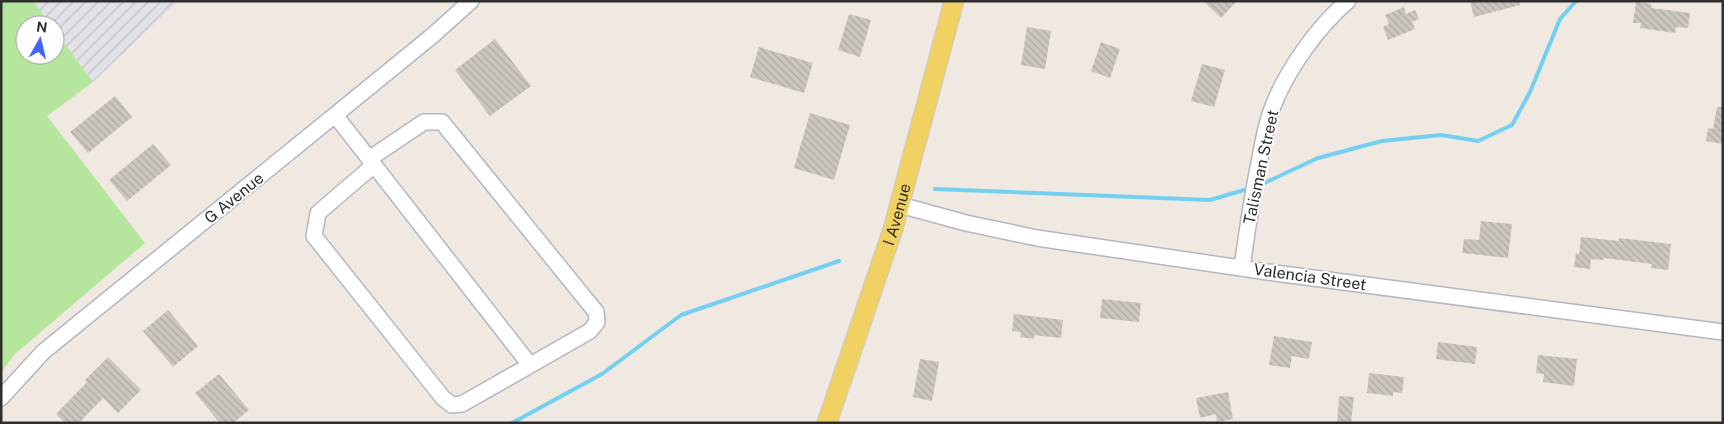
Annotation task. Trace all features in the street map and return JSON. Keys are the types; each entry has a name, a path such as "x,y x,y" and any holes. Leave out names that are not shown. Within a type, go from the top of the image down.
{"main road":[{"name":"I Avenue","path":"827,423 893,229 954,1"}],"street":[{"name":"G Avenue","path":"1,398 42,352 335,116 432,36 471,1"},
{"name":"Talisman Street","path":"1242,268 1251,200 1272,107 1288,75 1306,48 1348,1"},
{"path":"335,116 530,365"},
{"path":"424,122 442,122 596,312 597,322 590,331 462,404 452,405 443,398 314,236 318,213 372,162 424,122"},
{"name":"Valencia Street","path":"900,205 966,223 1037,238 1242,268 1723,332"}],"shaded area":[{"path":"33,1 179,1 93,82 65,44 65,15 43,15"}],"green space":[{"path":"1,1 33,1 43,15 15,15 15,65 65,65 65,44 93,82 47,116 145,243 15,354 1,372"}],"building":[{"path":"1203,1 1237,1 1221,18"},
{"path":"1470,1 1519,1 1520,5 1474,17"},
{"path":"1636,2 1652,4 1651,8 1690,13 1688,28 1676,27 1675,33 1640,28 1641,23 1633,23"},
{"path":"1404,7 1406,14 1415,10 1419,19 1412,22 1415,29 1388,40 1383,27 1389,24 1385,15"},
{"path":"849,14 871,20 860,57 838,50"},
{"path":"1027,27 1051,31 1045,69 1021,65"},
{"path":"495,39 531,86 490,116 455,70"},
{"path":"1101,42 1120,49 1110,78 1091,71"},
{"path":"759,47 813,63 804,93 750,77"},
{"path":"1202,64 1225,70 1214,107 1191,101"},
{"path":"115,96 132,117 88,153 70,132"},
{"path":"1717,107 1723,107 1723,144 1706,141 1708,128 1713,129"},
{"path":"810,113 850,125 834,180 794,168"},
{"path":"153,144 171,165 127,201 109,180"},
{"path":"1481,221 1512,224 1508,258 1462,253 1464,239 1479,240"},
{"path":"1581,237 1619,241 1619,238 1671,244 1668,270 1651,268 1652,264 1604,258 1604,260 1591,259 1590,269 1574,267 1576,253 1579,254"},
{"path":"1102,299 1141,303 1139,322 1100,318"},
{"path":"168,310 198,346 173,367 143,331"},
{"path":"1014,314 1063,320 1061,338 1034,335 1034,339 1020,337 1021,332 1012,331"},
{"path":"1274,336 1312,342 1309,359 1292,356 1290,368 1269,365"},
{"path":"1438,342 1477,347 1475,364 1436,359"},
{"path":"1538,355 1577,359 1574,386 1543,382 1544,374 1536,373"},
{"path":"108,357 141,390 118,413 103,398 79,423 65,423 56,414"},
{"path":"920,359 939,362 932,401 913,397"},
{"path":"1369,373 1404,377 1402,393 1393,392 1393,396 1367,393"},
{"path":"219,374 249,410 233,423 220,423 195,393"},
{"path":"1228,392 1233,419 1217,422 1216,414 1200,418 1196,398"},
{"path":"1339,396 1354,397 1351,423 1337,423"}],"waterway":[{"path":"1260,185 1318,158 1382,141 1441,135 1478,141 1512,125 1530,92 1560,19 1576,1"},
{"path":"935,189 1210,200 1251,188"},
{"path":"512,423 602,374 681,315 839,261"}]}
